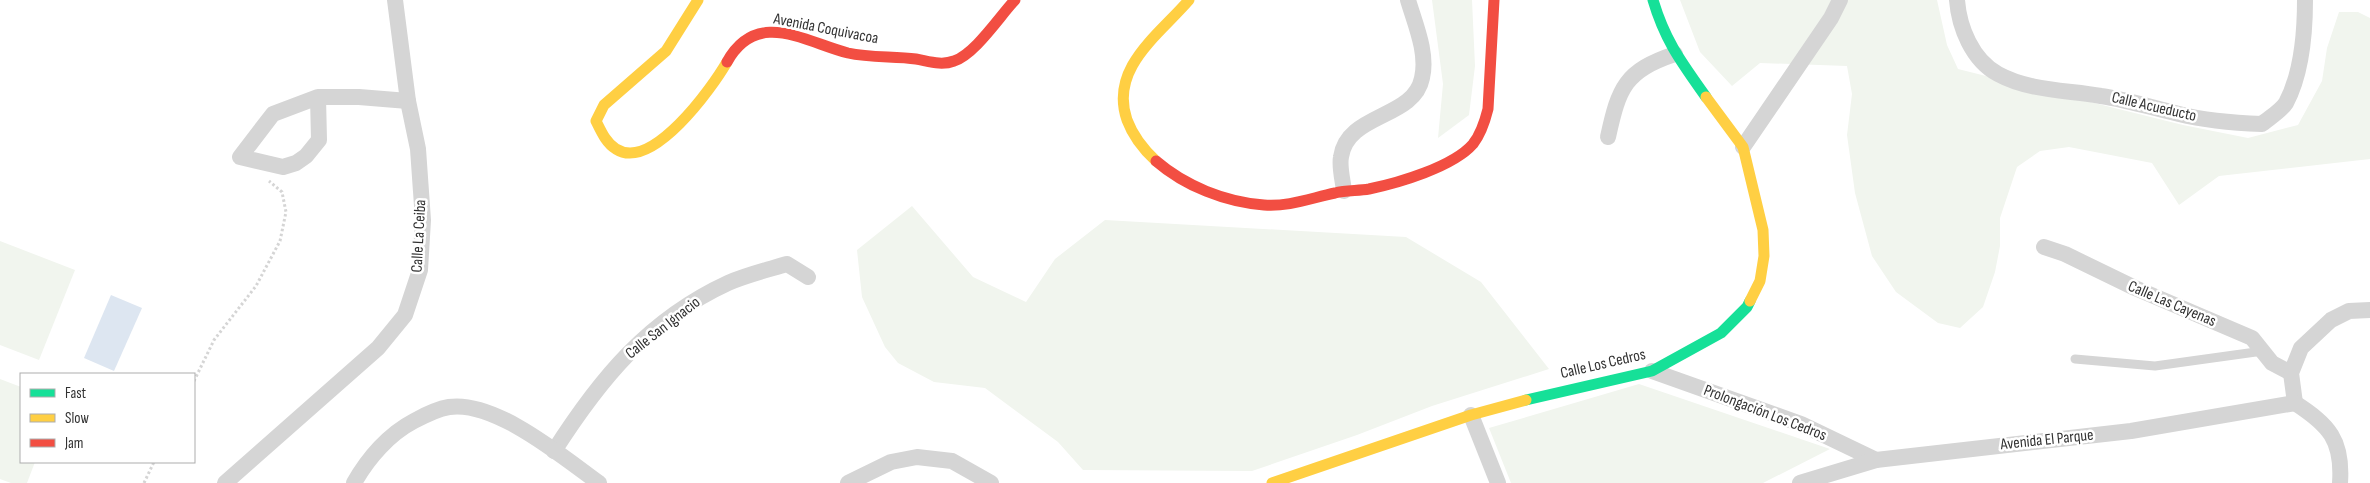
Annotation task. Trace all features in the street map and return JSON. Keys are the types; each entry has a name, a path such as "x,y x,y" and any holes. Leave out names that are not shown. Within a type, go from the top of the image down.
{"street":[{"name":"Calle La Ceiba","path":"225,483 378,348 405,315 420,270 423,220 418,149 408,101 395,0"},
{"name":"Avenida Coquivacoa","path":"698,0 666,51 604,105 596,121 602,138 618,152 638,153 658,143 712,88 737,45 755,34 774,33 787,35 849,53 892,56 941,63 956,61 966,53 1015,0"},
{"path":"1189,0 1136,59 1125,82 1122,102 1127,118 1136,139 1150,157 1174,174 1197,187 1222,197 1263,205 1296,202 1344,191 1370,189 1399,182 1458,156 1478,137 1485,124 1488,109 1494,0"},
{"path":"1344,191 1341,157 1349,136 1361,125 1380,118 1398,107 1413,95 1422,80 1422,54 1408,0"},
{"name":"Calle Los Cedros","path":"1272,483 1472,415 1568,389 1652,371 1721,334 1747,307 1760,281 1764,256 1763,230 1743,147 1675,54 1661,27 1653,0"},
{"path":"1743,147 1831,18 1840,0"},
{"name":"Calle Acueducto","path":"1957,0 1958,14 1965,36 1973,48 1996,73 2012,80 2042,89 2102,96 2231,123 2262,124 2285,105 2295,78 2305,36 2306,0"},
{"path":"1608,137 1620,96 1629,80 1640,68 1675,54"},
{"path":"318,97 319,140 306,156 296,164 283,167 240,157 273,114 318,97 358,97 408,101"},
{"name":"Calle Las Cayenas","path":"2044,247 2065,254 2135,288 2252,338 2272,363 2291,373"},
{"name":"Calle San Ignacio","path":"554,451 601,382 631,349 683,308 730,282 787,264 808,277"},
{"path":"2340,483 2339,451 2330,432 2318,418 2295,403 2291,373 2301,348 2331,320 2349,311 2370,310"},
{"name":"Prolongación Los Cedros","path":"1652,371 1801,424 1876,460"},
{"name":"Avenida El Parque","path":"1800,483 1876,460 2131,431 2295,403"},
{"path":"354,483 380,448 401,427 428,413 451,407 485,411 521,428 599,483"},
{"path":"1472,415 1498,483"},
{"path":"848,483 891,462 917,457 952,461 991,483"}],"lane":[{"path":"2076,359 2155,366 2263,351"}],"path":[{"path":"195,379 214,340 256,286 280,241 286,212 282,192 268,180"},
{"path":"144,483 154,463"}],"shaded area":[{"path":"1432,0 1472,0 1475,66 1469,115 1438,138 1443,84"},
{"path":"1680,0 1937,0 1947,45 1958,69 2183,125 2248,138 2298,125 2322,81 2327,48 2339,12 2358,12 2370,18 2370,159 2219,176 2179,205 2152,163 2069,147 2040,151 2017,167 2000,218 2000,246 1995,272 1983,307 1960,328 1938,323 1896,292 1872,256 1855,193 1847,135 1852,94 1847,66 1760,63 1732,86 1700,52"},
{"path":"912,206 973,277 1026,302 1055,259 1105,220 1406,237 1481,282 1549,369 1432,406 1357,435 1252,471 1083,470 1058,442 985,388 934,382 898,363 885,347 862,297 857,250"},
{"path":"0,241 75,270 39,360 0,345"},
{"path":"111,295 142,308 114,371 84,358"},
{"path":"0,379 20,387 20,463 35,463 27,483 11,483 0,479"},
{"path":"1639,384 1830,449 1763,483 1511,483 1489,428"}],"traffic: fast":[{"path":"1653,0 1669,40 1706,97"},
{"path":"1526,400 1652,371 1721,333 1747,307 1750,301"}],"traffic: slow":[{"path":"698,0 666,51 604,105 596,121 604,137 616,149 630,153 646,149 663,138 695,107 727,62"},
{"path":"1156,161 1139,142 1127,120 1123,101 1125,84 1131,68 1140,54 1189,0"},
{"path":"1706,97 1743,147 1763,230 1764,256 1760,281 1750,301"},
{"path":"1272,483 1471,415 1526,400"}],"traffic: jam":[{"path":"727,62 739,46 753,36 767,33 783,33 856,55 908,58 939,63 954,61 970,51 1015,0"},
{"path":"1156,161 1180,178 1206,191 1235,200 1264,205 1291,203 1339,192 1365,190 1409,178 1439,167 1464,152 1473,144 1484,123 1488,109 1494,0"}]}
